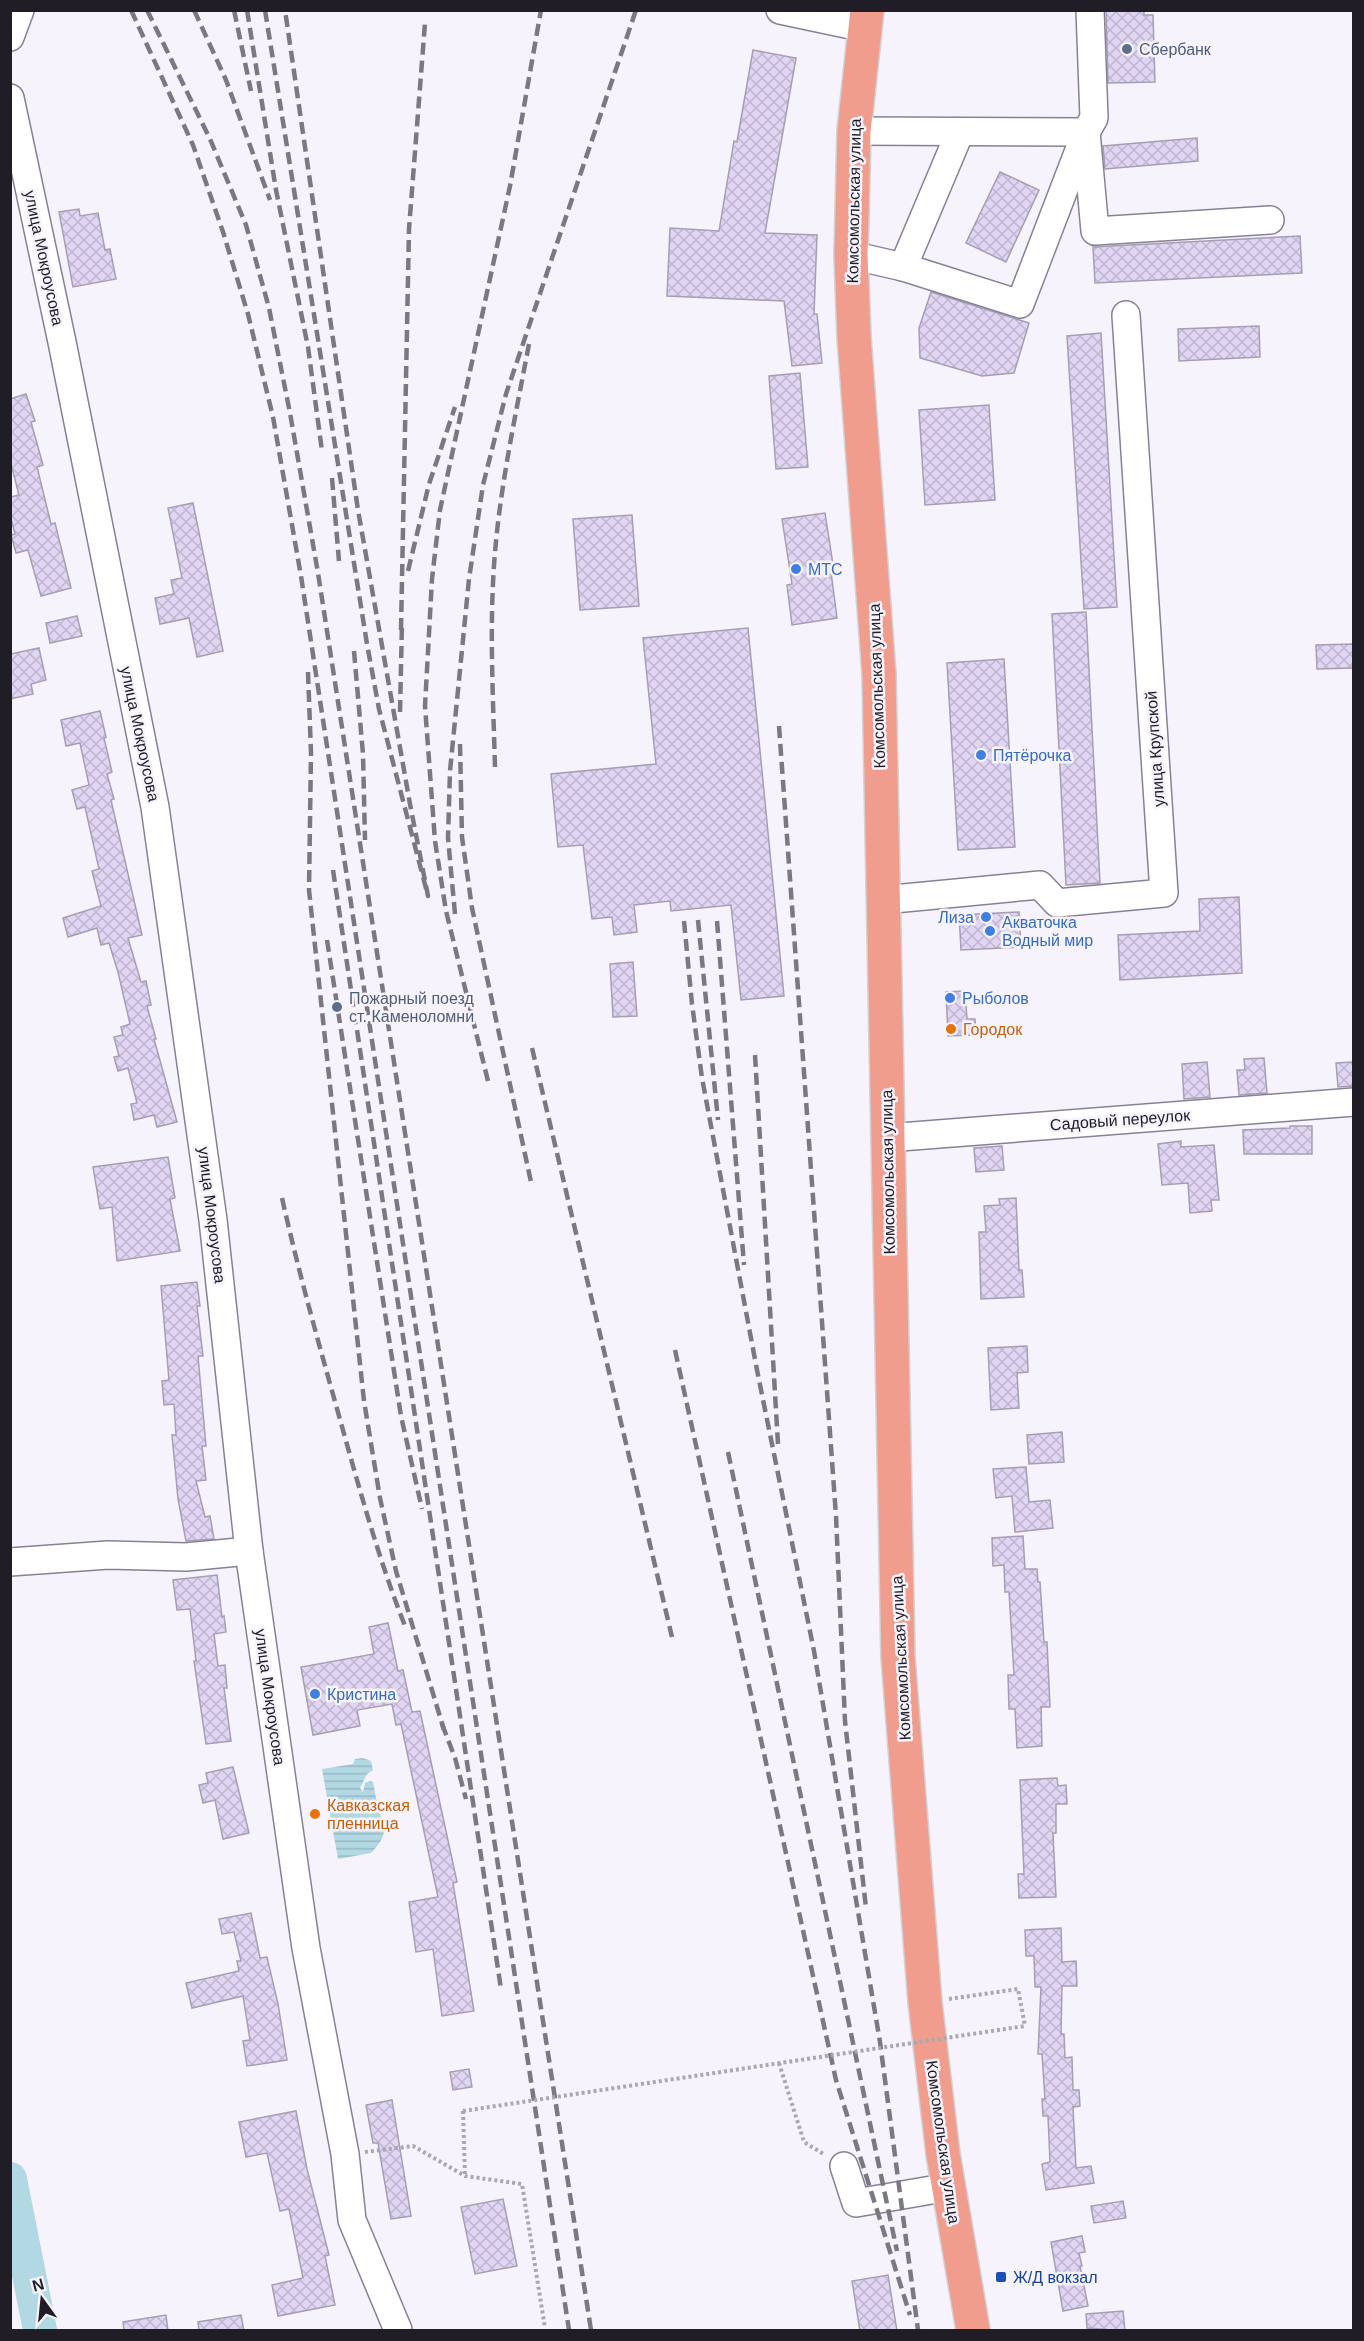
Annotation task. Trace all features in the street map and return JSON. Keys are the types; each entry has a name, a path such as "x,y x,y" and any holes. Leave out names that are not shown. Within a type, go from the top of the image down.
{"main road":[{"name":"Комсомольская улица","path":"866,19 854,131 851,255 854,337 879,674 898,1656 925,2002 949,2187 973,2331"}],"street":[{"path":"10,37 20,10"},
{"path":"780,10 866,19"},
{"path":"851,255 903,267 1020,303 1086,132 1094,118 1090,10"},
{"name":"улица Мокроусова","path":"10,98 62,342 155,807 213,1220 249,1551 306,1948 345,2154 352,2220 398,2331"},
{"path":"854,131 1086,132"},
{"path":"903,267 960,132"},
{"path":"1086,132 1095,231 1270,220"},
{"name":"улица Крупской","path":"882,900 1040,885 1057,903 1164,893 1126,315"},
{"name":"Садовый переулок","path":"887,1138 1353,1102"},
{"path":"10,1562 108,1556 186,1557 249,1551"},
{"path":"844,2166 856,2203 949,2187"}],"path":[{"path":"465,2176 464,2111 1025,2026 1017,1989 925,2002"},
{"path":"779,2063 804,2142"},
{"path":"345,2154 413,2146 465,2176 522,2184 544,2328"}],"water":[{"path":"363,1758 371,1761 373,1770 367,1774 360,1788 363,1792 365,1783 373,1782 384,1833 371,1853 338,1859 322,1769 353,1764 355,1759"}],"building":[{"name":"Сбербанк","path":"1106,10 1144,10 1144,15 1153,15 1155,82 1108,83"},
{"path":"753,50 796,58 765,233 817,235 814,314 817,314 822,363 792,366 784,301 667,296 670,228 719,231 734,141 737,142"},
{"path":"1197,138 1198,161 1105,169 1103,146"},
{"path":"1000,172 1039,190 1006,262 966,243"},
{"path":"79,209 80,216 98,213 105,250 110,249 116,279 73,287 59,212"},
{"path":"1300,236 1302,273 1095,283 1093,247"},
{"path":"931,292 1029,323 1014,373 982,376 920,358 919,328"},
{"path":"1259,326 1260,357 1179,361 1178,329"},
{"path":"1101,333 1117,607 1084,609 1067,336"},
{"path":"800,373 808,467 776,469 769,376"},
{"path":"26,394 35,421 31,422 43,465 37,467 51,524 55,523 71,588 41,596 28,550 16,553 11,535 15,534 10,515 10,497 19,495 10,460 10,399"},
{"path":"989,405 995,500 925,505 919,410"},
{"path":"193,503 223,651 197,657 189,618 160,624 155,598 174,594 171,580 182,578 168,508"},
{"path":"825,513 834,571 831,572 837,618 792,625 787,585 792,584 782,519"},
{"path":"632,515 639,606 580,610 573,519"},
{"path":"1086,612 1100,883 1066,885 1052,614"},
{"path":"77,616 82,636 50,643 46,623"},
{"path":"748,628 784,996 741,1000 731,905 671,911 670,901 634,905 637,932 614,935 612,917 592,919 583,845 558,847 551,774 656,764 643,638"},
{"path":"1353,644 1353,668 1317,669 1316,645"},
{"path":"39,648 46,680 31,684 33,694 10,699 10,654"},
{"name":"Пятёрочка","path":"1004,659 1015,847 958,850 947,663"},
{"path":"100,711 112,772 107,774 114,799 111,800 142,935 128,938 141,982 146,981 151,1005 147,1006 156,1039 154,1039 177,1122 157,1127 154,1115 134,1120 131,1104 137,1103 128,1068 118,1071 114,1057 119,1056 114,1037 123,1035 121,1027 130,1024 109,943 101,945 97,928 68,937 63,918 101,906 92,871 99,869 85,807 77,809 72,790 89,785 80,743 66,746 61,720"},
{"path":"1239,897 1242,973 1120,980 1118,935 1200,931 1199,899"},
{"name":"Акваточка Водный мир","path":"1019,912 1021,947 961,950 959,915"},
{"path":"633,962 637,1016 613,1017 610,964"},
{"path":"965,991 967,1019 975,1019 976,1035 948,1036 946,992"},
{"path":"1264,1058 1267,1093 1239,1095 1237,1070 1245,1070 1244,1059"},
{"path":"1207,1062 1210,1097 1184,1099 1182,1064"},
{"path":"1353,1062 1353,1086 1338,1087 1336,1063"},
{"path":"1290,1126 1312,1126 1312,1154 1244,1154 1243,1130 1290,1128"},
{"path":"1181,1141 1181,1147 1214,1145 1219,1200 1211,1200 1212,1211 1190,1213 1188,1183 1162,1185 1158,1144"},
{"path":"1002,1146 1004,1170 976,1172 974,1148"},
{"path":"168,1157 175,1198 170,1199 180,1251 117,1261 112,1207 100,1209 93,1167"},
{"path":"1016,1198 1019,1270 1022,1270 1024,1297 981,1299 979,1232 986,1232 984,1206 1000,1205 999,1199"},
{"path":"197,1282 200,1306 197,1306 203,1356 198,1356 206,1446 202,1446 206,1480 196,1481 205,1517 210,1516 214,1539 186,1541 178,1499 172,1435 176,1435 174,1404 164,1405 162,1381 169,1380 161,1286"},
{"path":"1027,1346 1028,1372 1017,1373 1019,1408 991,1410 988,1348"},
{"path":"1062,1432 1064,1462 1029,1464 1027,1435"},
{"path":"1026,1467 1029,1502 1050,1500 1053,1528 1015,1532 1012,1496 996,1498 993,1469"},
{"path":"1023,1536 1025,1569 1037,1569 1038,1582 1040,1582 1044,1642 1047,1642 1050,1707 1041,1707 1042,1746 1017,1748 1015,1709 1009,1709 1008,1675 1014,1675 1009,1592 1005,1592 1004,1565 993,1566 992,1538"},
{"path":"217,1575 226,1632 214,1634 218,1666 225,1665 227,1688 224,1688 231,1741 206,1744 194,1661 196,1661 190,1609 177,1610 173,1580"},
{"path":"388,1623 398,1671 403,1670 412,1712 420,1711 457,1882 453,1883 474,2011 442,2016 433,1949 416,1952 409,1902 438,1897 401,1724 396,1725 392,1704 357,1710 360,1726 313,1735 301,1667 374,1654 369,1627"},
{"path":"233,1767 249,1833 223,1839 215,1800 203,1803 199,1785 208,1783 206,1773"},
{"path":"1057,1778 1058,1786 1066,1785 1067,1804 1056,1804 1056,1833 1053,1833 1056,1897 1019,1898 1018,1874 1024,1874 1020,1780"},
{"path":"251,1913 260,1958 267,1957 278,2004 287,2060 247,2066 243,2041 250,2040 243,1996 192,2008 186,1983 239,1971 237,1961 241,1961 234,1932 222,1934 219,1919"},
{"path":"1061,1928 1062,1962 1076,1961 1077,1986 1062,1986 1061,2034 1064,2034 1065,2058 1072,2057 1073,2090 1079,2090 1080,2106 1073,2107 1076,2168 1091,2166 1094,2183 1046,2190 1042,2164 1050,2162 1048,2116 1043,2116 1042,2099 1045,2099 1042,2054 1038,2054 1041,1987 1035,1987 1034,1956 1026,1956 1025,1930"},
{"path":"469,2069 472,2087 453,2090 450,2072"},
{"path":"392,2100 411,2216 391,2219 378,2143 373,2143 366,2105"},
{"path":"296,2111 307,2169 329,2255 325,2256 335,2305 278,2316 272,2285 303,2278 289,2209 280,2211 267,2153 246,2157 239,2122"},
{"path":"503,2199 517,2266 475,2274 461,2207"},
{"path":"1123,2201 1126,2218 1094,2223 1091,2206"},
{"path":"1082,2236 1085,2252 1079,2253 1082,2266 1080,2266 1088,2306 1063,2311 1051,2242"},
{"path":"888,2275 897,2331 860,2331 852,2281"},
{"path":"1123,2311 1125,2331 1087,2328 1086,2314"},
{"path":"166,2315 168,2331 124,2331 123,2322"},
{"path":"241,2315 244,2331 199,2331 198,2322"}],"waterway":[{"path":"10,2179 40,2330"}],"railway":[{"path":"131,10 193,145 248,314 273,417 301,576 569,2330"},
{"path":"147,10 210,139 246,225 269,308 290,413 318,573 591,2330"},
{"path":"194,10 226,80 270,200"},
{"path":"234,10 251,91"},
{"path":"247,10 276,190 308,347 322,451"},
{"path":"265,10 367,644 379,709 428,896 358,510 285,10"},
{"path":"488,1081 446,911 435,841 425,706 432,579 440,510 510,186 541,10"},
{"path":"455,914 448,838 450,771 469,579 483,485 506,394 636,10"},
{"path":"401,630 409,229 425,23"},
{"path":"495,767 492,632 495,552 505,474 529,344"},
{"path":"408,571 429,484 455,407"},
{"path":"332,478 339,561"},
{"path":"400,712 402,622"},
{"path":"354,651 363,754 365,840"},
{"path":"308,672 311,753 309,890 364,1401 380,1498 396,1571 444,1730"},
{"path":"779,726 836,1516 845,1721 866,1908"},
{"path":"460,744 462,837 472,908 531,1182"},
{"path":"333,870 501,1989"},
{"path":"698,920 718,1120"},
{"path":"684,921 702,1078 757,1370 814,1651 880,2042 918,2330"},
{"path":"717,921 744,1265"},
{"path":"327,940 401,1416 422,1509"},
{"path":"532,1048 672,1637"},
{"path":"755,1055 778,1444"},
{"path":"282,1198 295,1255 355,1474 378,1551 405,1626"},
{"path":"675,1350 836,2080 910,2315"},
{"path":"728,1452 897,2251"},
{"path":"442,1724 455,1758 466,1799"}],"place":[{"name":"Сбербанк","path":"1127,49"},
{"name":"МТС","path":"796,569"},
{"name":"Пятёрочка","path":"981,755"},
{"name":"Лиза","path":"986,917"},
{"name":"Акваточка Водный мир","path":"990,931"},
{"name":"Рыболов","path":"950,998"},
{"name":"Пожарный поезд ст. Каменоломни","path":"337,1007"},
{"name":"Городок","path":"951,1029"},
{"name":"Кристина","path":"315,1694"},
{"name":"Кавказская пленница","path":"315,1814"},
{"name":"Ж/Д вокзал","path":"1001,2277"}]}
